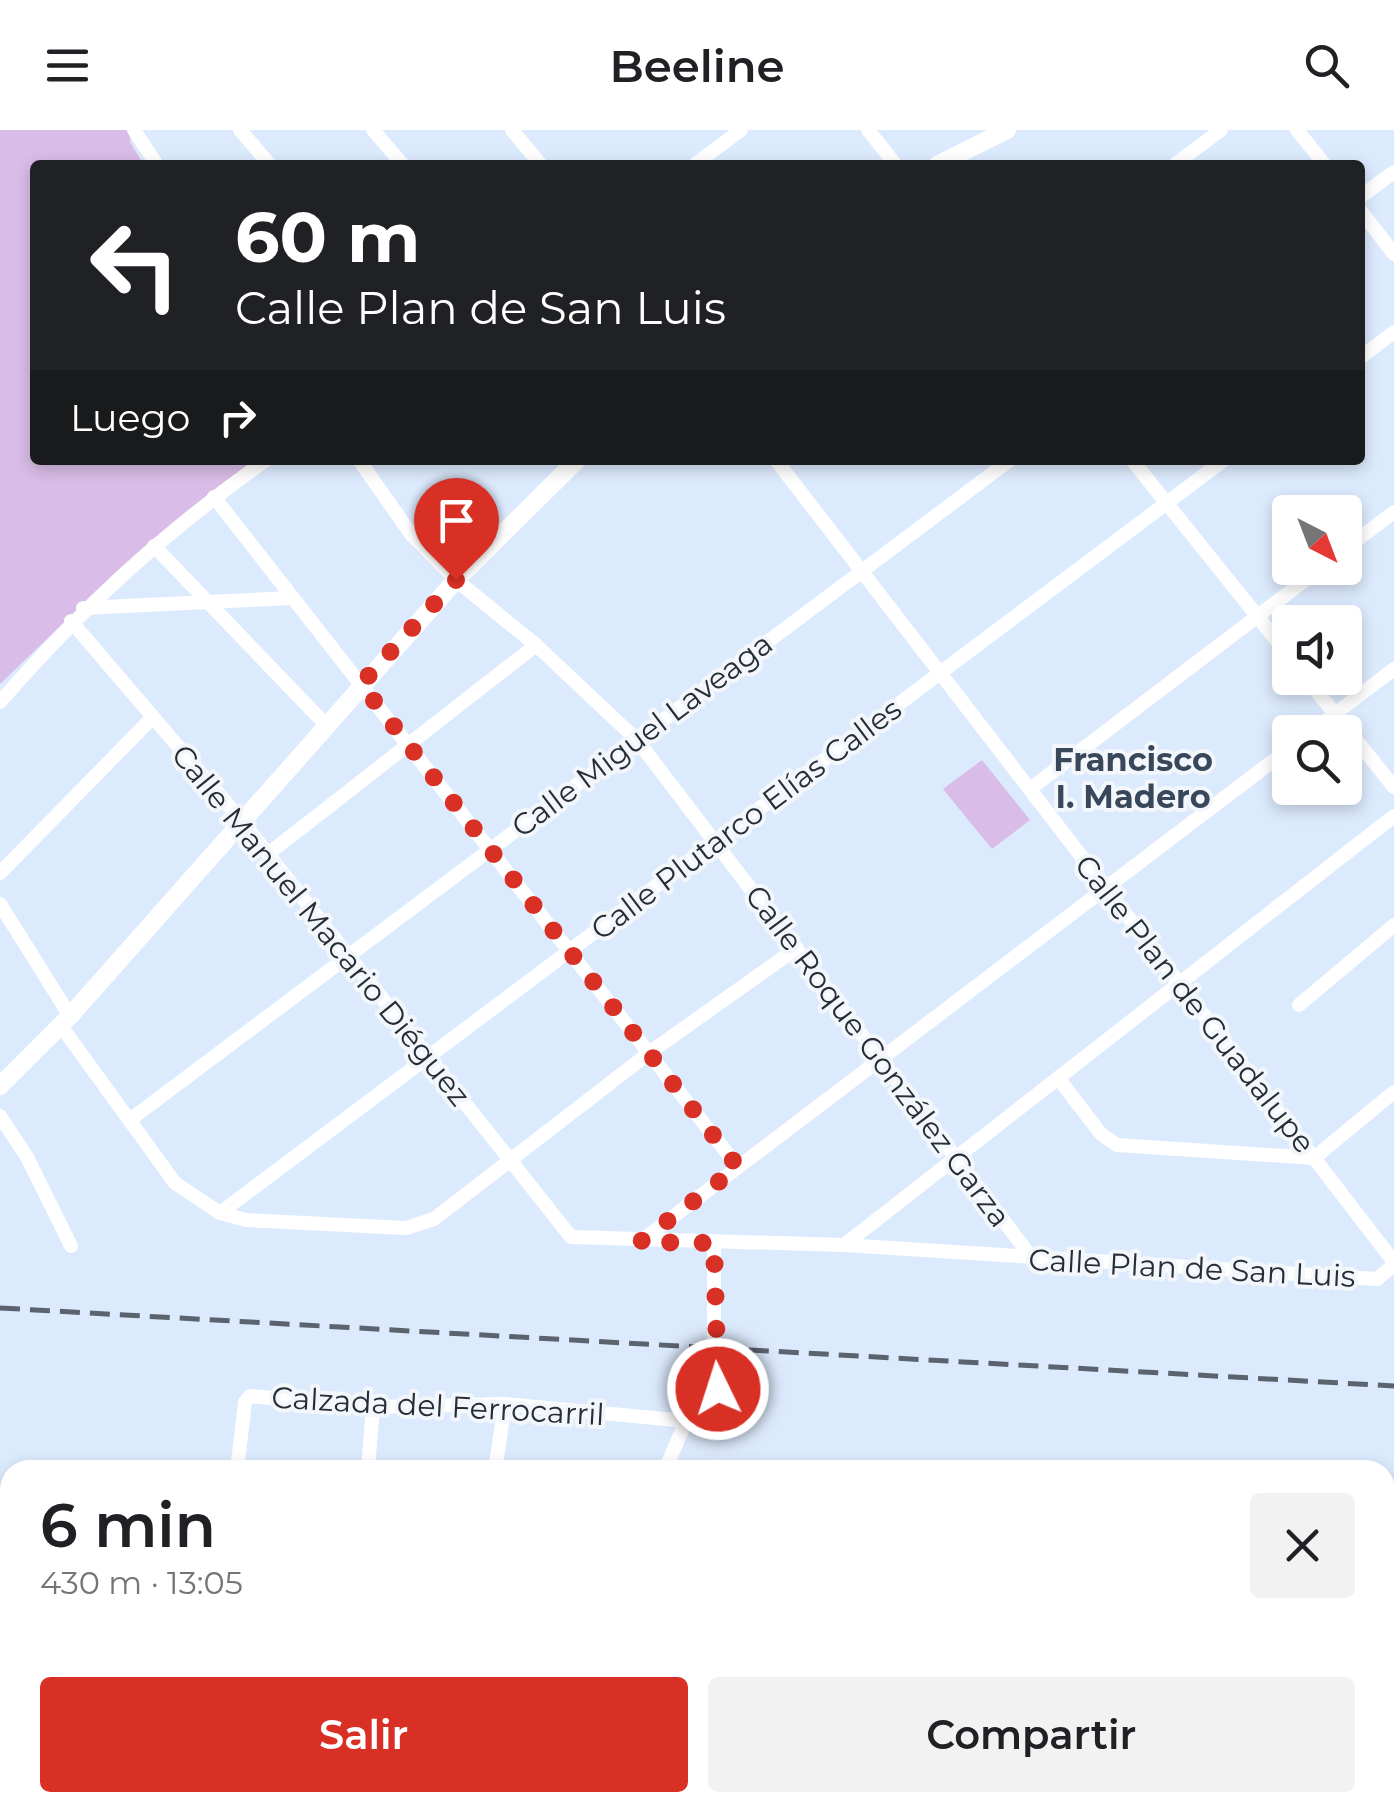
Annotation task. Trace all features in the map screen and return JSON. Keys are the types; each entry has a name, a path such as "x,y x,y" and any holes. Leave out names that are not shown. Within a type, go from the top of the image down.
{"street":[{"path":"134,130 154,160"},
{"path":"240,130 266,160"},
{"path":"373,130 399,160"},
{"path":"513,130 537,160"},
{"path":"701,160 741,130"},
{"path":"868,130 892,160"},
{"path":"948,160 1008,130"},
{"path":"1181,160 1220,130"},
{"path":"1297,130 1320,160"},
{"path":"1365,194 1394,172"},
{"path":"1365,216 1394,254"},
{"path":"1365,354 1394,332"},
{"path":"0,702 83,608 214,496 259,465"},
{"name":"Calle Roque González Garza","path":"363,465 412,534 456,580 536,644 636,740 883,1058 1032,1258"},
{"path":"0,1086 61,1026 456,580 572,465"},
{"name":"Calle Plan de Guadalupe","path":"780,465 1394,1264"},
{"name":"Calle Miguel Laveaga","path":"131,1118 1003,465"},
{"path":"1136,465 1272,635"},
{"name":"Calle Plutarco Elías Calles","path":"220,1213 1217,465"},
{"path":"214,496 738,1167"},
{"path":"1362,536 1394,512"},
{"path":"154,546 326,725"},
{"path":"1030,790 1298,585"},
{"path":"83,608 293,598"},
{"name":"Calle Manuel Macario Diéguez","path":"70,621 242,820 566,1234"},
{"path":"268,854 536,644"},
{"path":"1335,714 1394,670"},
{"path":"1320,695 1394,787"},
{"path":"0,873 153,717"},
{"path":"640,1242 1272,762"},
{"path":"844,1245 1394,816"},
{"path":"0,904 61,1026 175,1183 220,1213 259,1221 406,1228 450,1210 508,1160 797,948"},
{"path":"1299,1005 1394,925"},
{"path":"1058,1078 1102,1134 1117,1144 1314,1158 1394,1092"},
{"path":"0,1116 27,1156 71,1246"},
{"name":"Calle Plan de San Luis","path":"566,1234 577,1240 844,1245 1378,1279 1394,1264"},
{"path":"669,1460 686,1421 720,1383 714,1347 714,1243"},
{"name":"Calzada del Ferrocarril","path":"237,1460 245,1402 250,1396 373,1408 505,1404 686,1421"},
{"path":"497,1460 505,1404"},
{"path":"369,1460 373,1408"}],"shaded area":[{"path":"0,130 131,130 130,142 141,160 30,160 30,465 248,465 112,576 0,684"},
{"path":"982,760 1030,820 992,849 943,789"}],"railway":[{"path":"0,1308 1394,1386"}],"district":[{"name":"Francisco I. Madero","path":"1133,778"}],"route":[{"path":"456,580 361,684 738,1167 640,1242 714,1243 718,1389"}]}
